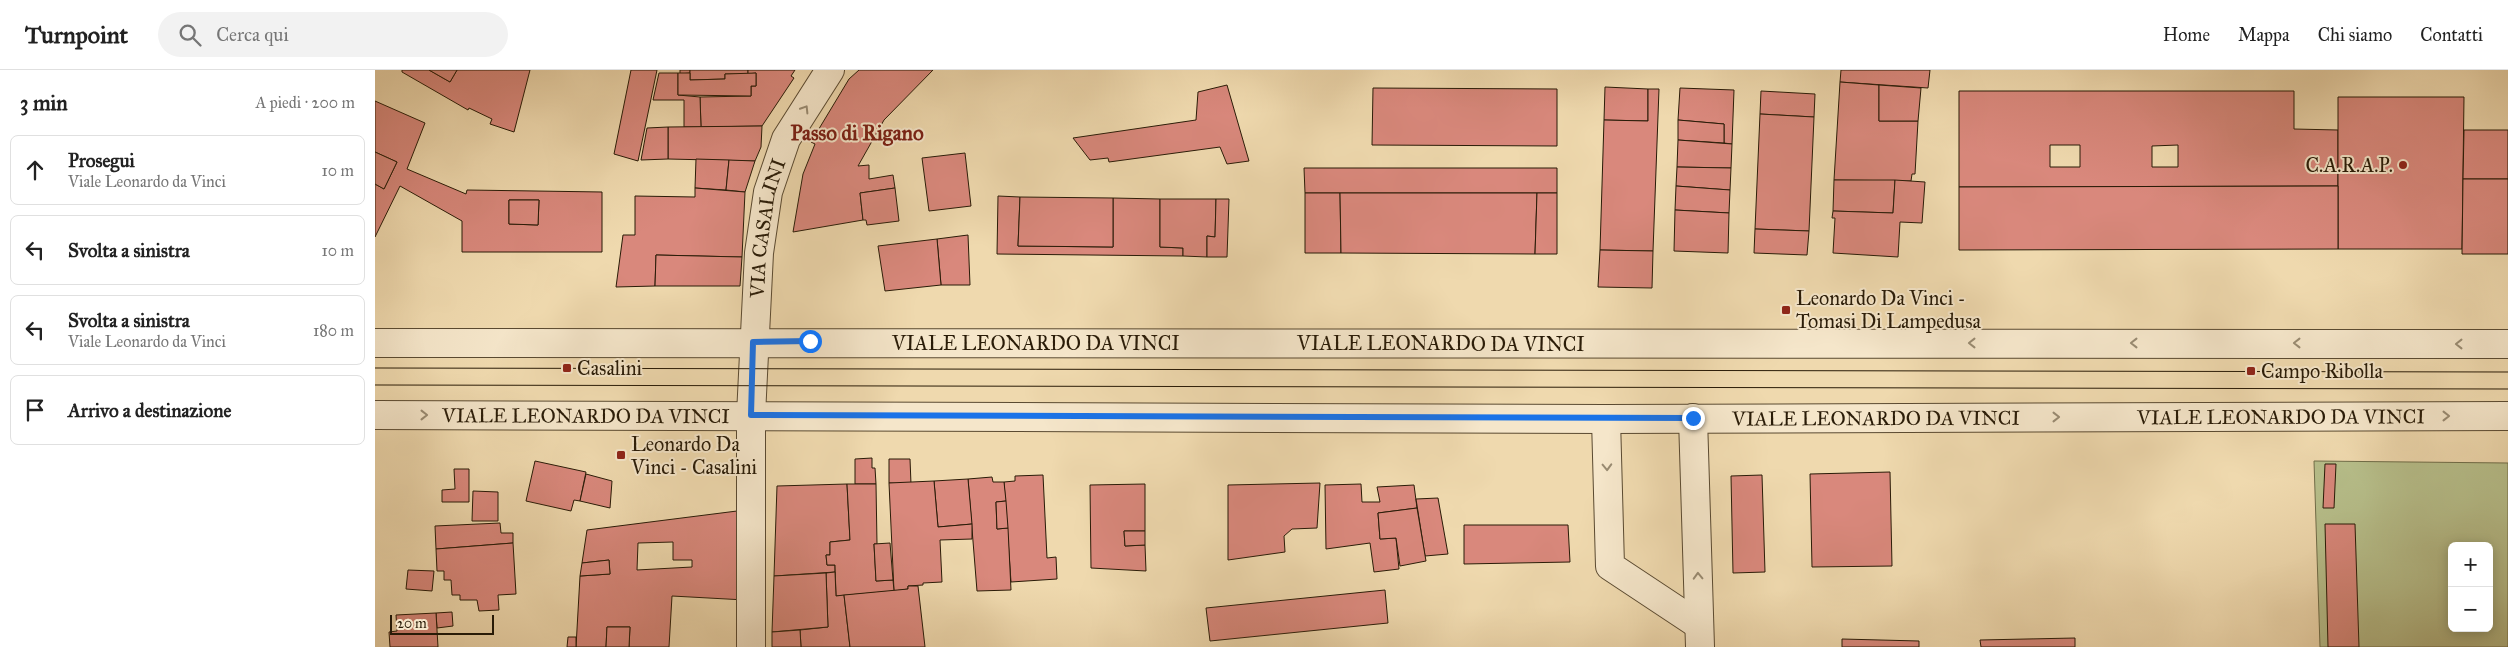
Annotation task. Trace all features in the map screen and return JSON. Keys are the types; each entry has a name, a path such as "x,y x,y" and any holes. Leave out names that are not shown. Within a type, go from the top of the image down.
{"street":[{"name":"VIA CASALINI","path":"751,415 753,342 759,253 769,192 786,140 830,70"},
{"name":"VIALE LEONARDO DA VINCI","path":"375,342 2508,344"},
{"name":"VIALE LEONARDO DA VINCI","path":"375,415 1606,418 2508,416"},
{"path":"751,415 751,647"},
{"path":"1606,418 1610,566 1699,636"},
{"path":"1693,418 1699,636"}],"green space":[{"path":"2314,461 2508,463 2508,647 2320,647"}],"building":[{"path":"402,70 429,70 450,82 457,70 530,70 514,132 490,124 492,119 469,108 468,110 402,72"},
{"path":"429,70 457,70 450,82"},
{"path":"631,70 657,70 638,161 614,154"},
{"path":"680,70 690,70 690,73 680,74"},
{"path":"690,70 748,70 748,74 725,74 725,79 690,80"},
{"path":"748,70 795,70 791,76 794,78 762,126 701,127 700,97 751,96 751,86 756,86 756,73 748,74"},
{"path":"859,70 933,70 884,120 858,166 869,165 869,179 893,175 895,188 860,193 863,220 793,232 803,174 815,144 811,142 849,79"},
{"path":"1841,70 1930,70 1928,88 1840,82"},
{"path":"659,73 678,73 678,95 700,97 701,127 684,127 684,100 653,100"},
{"path":"678,73 690,73 690,80 725,79 725,74 756,73 756,86 751,86 751,96 678,95"},
{"path":"1840,82 1879,85 1879,121 1918,121 1915,174 1912,174 1911,181 1834,180"},
{"path":"1227,85 1249,161 1227,164 1220,147 1109,162 1108,158 1090,160 1073,138 1196,120 1198,92"},
{"path":"1879,85 1921,88 1918,121 1879,121"},
{"path":"1605,87 1648,89 1648,121 1604,120"},
{"path":"1373,88 1557,89 1557,146 1372,145"},
{"path":"1680,88 1734,90 1732,144 1724,143 1724,124 1678,120"},
{"path":"1648,89 1659,89 1653,251 1600,250 1604,120 1648,121"},
{"path":"1761,91 1815,94 1814,117 1760,114"},
{"path":"1959,91 2294,91 2294,129 2338,130 2338,186 1959,187","holes":["2050,145 2080,145 2080,167 2050,167","2178,145 2178,167 2152,167 2152,146"]},
{"path":"2338,97 2464,97 2462,249 2338,249"},
{"path":"375,101 425,123 407,169 466,194 467,190 602,192 602,252 462,252 462,221 400,186 375,237 375,184 384,189 397,162 375,152","holes":["509,200 539,200 538,225 509,224"]},
{"path":"1760,114 1814,117 1809,231 1755,229"},
{"path":"1678,120 1724,124 1724,143 1678,140"},
{"path":"762,126 761,147 755,161 668,159 668,127"},
{"path":"668,127 668,159 641,160 647,128"},
{"path":"2464,130 2508,130 2508,179 2463,179"},
{"path":"1678,140 1732,144 1731,168 1677,167"},
{"path":"375,152 397,162 384,189 375,184"},
{"path":"965,153 971,206 929,211 922,158"},
{"path":"696,159 729,160 726,190 695,188"},
{"path":"729,160 755,161 745,192 726,190"},
{"path":"1677,167 1731,168 1730,190 1676,186"},
{"path":"1304,168 1557,168 1557,193 1305,193"},
{"path":"2463,179 2508,179 2508,254 2462,254"},
{"path":"1834,180 1895,180 1893,213 1833,211"},
{"path":"1895,180 1925,182 1922,223 1900,222 1898,257 1833,253 1835,218 1832,218 1833,211 1893,213"},
{"path":"1676,186 1730,190 1729,213 1675,210"},
{"path":"2338,186 2338,249 1959,250 1959,187"},
{"path":"695,188 745,192 742,257 656,255 655,286 616,287 623,235 635,235 635,196 695,197"},
{"path":"895,188 899,221 867,225 866,220 863,220 860,193"},
{"path":"1305,193 1340,193 1341,253 1305,253"},
{"path":"1340,193 1537,193 1535,254 1341,253"},
{"path":"1537,193 1557,193 1557,254 1535,254"},
{"path":"998,196 1020,197 1018,246 1113,247 1113,198 1160,199 1160,247 1183,248 1183,256 997,254"},
{"path":"1020,197 1113,198 1113,247 1018,246"},
{"path":"1160,199 1216,199 1215,237 1207,236 1207,257 1183,256 1183,248 1160,247"},
{"path":"1216,199 1229,199 1227,257 1207,257 1207,236 1215,237"},
{"path":"509,200 539,200 538,225 509,224"},
{"path":"1675,210 1729,213 1728,253 1674,251"},
{"path":"1755,229 1809,231 1807,255 1754,253"},
{"path":"968,235 970,285 941,285 937,239"},
{"path":"937,239 941,285 885,291 878,246"},
{"path":"1600,250 1653,251 1652,288 1598,287"},
{"path":"656,255 742,257 740,286 655,286"},
{"path":"872,458 872,468 875,468 876,484 855,484 855,459"},
{"path":"889,459 910,459 911,484 889,483"},
{"path":"535,461 586,472 580,501 574,500 571,511 526,501"},
{"path":"2325,464 2336,464 2334,508 2323,508"},
{"path":"454,469 469,469 469,502 442,502 442,490 455,489"},
{"path":"1890,472 1892,566 1812,567 1810,474"},
{"path":"586,474 612,481 610,508 580,501"},
{"path":"1043,475 1047,558 1056,557 1057,579 1011,582 1004,482 1015,481 1015,476"},
{"path":"1762,475 1765,572 1733,573 1731,476"},
{"path":"992,477 993,482 1004,482 1006,501 996,502 997,529 1008,528 1011,590 977,591 968,479"},
{"path":"968,479 972,524 938,527 934,481"},
{"path":"934,481 938,527 972,524 972,539 940,540 942,582 923,583 923,585 908,586 908,589 894,591 889,483"},
{"path":"1320,483 1317,528 1292,529 1284,536 1285,552 1228,560 1228,485"},
{"path":"847,484 850,540 830,542 830,555 826,555 827,565 835,565 835,572 774,576 777,486"},
{"path":"847,484 876,484 877,544 874,544 876,581 893,580 894,591 836,596 835,565 827,565 826,555 830,555 830,542 850,540"},
{"path":"1145,484 1145,531 1124,531 1125,546 1145,545 1146,571 1091,568 1090,485"},
{"path":"1361,484 1362,502 1380,502 1377,487 1414,485 1417,508 1378,513 1380,539 1396,538 1399,569 1374,572 1370,543 1326,549 1325,485"},
{"path":"473,491 498,492 498,521 472,521"},
{"path":"1438,498 1448,554 1425,556 1416,499"},
{"path":"1006,501 1008,528 997,529 996,502"},
{"path":"1417,508 1426,561 1400,566 1396,538 1380,539 1378,513"},
{"path":"737,511 745,600 672,596 669,647 629,647 630,627 607,627 606,647 576,647 580,576 610,574 609,560 582,563 587,530","holes":["673,542 673,560 692,560 692,567 637,570 638,543"]},
{"path":"500,523 501,533 513,533 513,543 436,549 435,526"},
{"path":"2325,524 2355,524 2359,647 2328,647"},
{"path":"1464,525 1568,525 1570,562 1464,564"},
{"path":"1124,531 1145,531 1145,545 1125,546"},
{"path":"513,543 516,594 498,595 499,610 479,611 477,600 460,600 460,595 452,595 451,580 444,580 444,571 437,571 436,549"},
{"path":"890,543 893,580 876,581 874,544"},
{"path":"609,560 610,574 580,576 582,563"},
{"path":"408,570 434,571 432,591 406,589"},
{"path":"835,572 836,596 844,595 850,647 801,647 800,630 828,627 826,573"},
{"path":"826,573 828,627 772,632 774,576"},
{"path":"908,586 918,586 925,647 850,647 844,595 908,589"},
{"path":"1385,590 1388,623 1210,641 1206,608"},
{"path":"452,612 453,626 437,628 436,613"},
{"path":"436,613 438,647 390,647 389,632 397,631 396,615"},
{"path":"607,627 630,627 629,647 606,647"},
{"path":"800,630 801,647 772,647 772,632"},
{"path":"568,637 576,637 576,647 567,647"},
{"path":"2075,638 2075,647 1981,647 1980,640"},
{"path":"1842,639 1919,641 1919,647 1842,647"}],"tram line":[{"path":"375,368 2508,372"},
{"path":"375,385 2508,389"}],"place":[{"name":"C.A.R.A.P.","path":"2403,165"},
{"name":"Leonardo Da Vinci - Tomasi Di Lampedusa","path":"1786,310"},
{"name":"Casalini","path":"567,368"},
{"name":"Campo Ribolla","path":"2251,371"},
{"name":"Leonardo Da Vinci - Casalini","path":"621,455"}],"district":[{"name":"Passo di Rigano","path":"857,133"}],"route":[{"path":"810,341 753,342 751,415 1693,418"}]}
